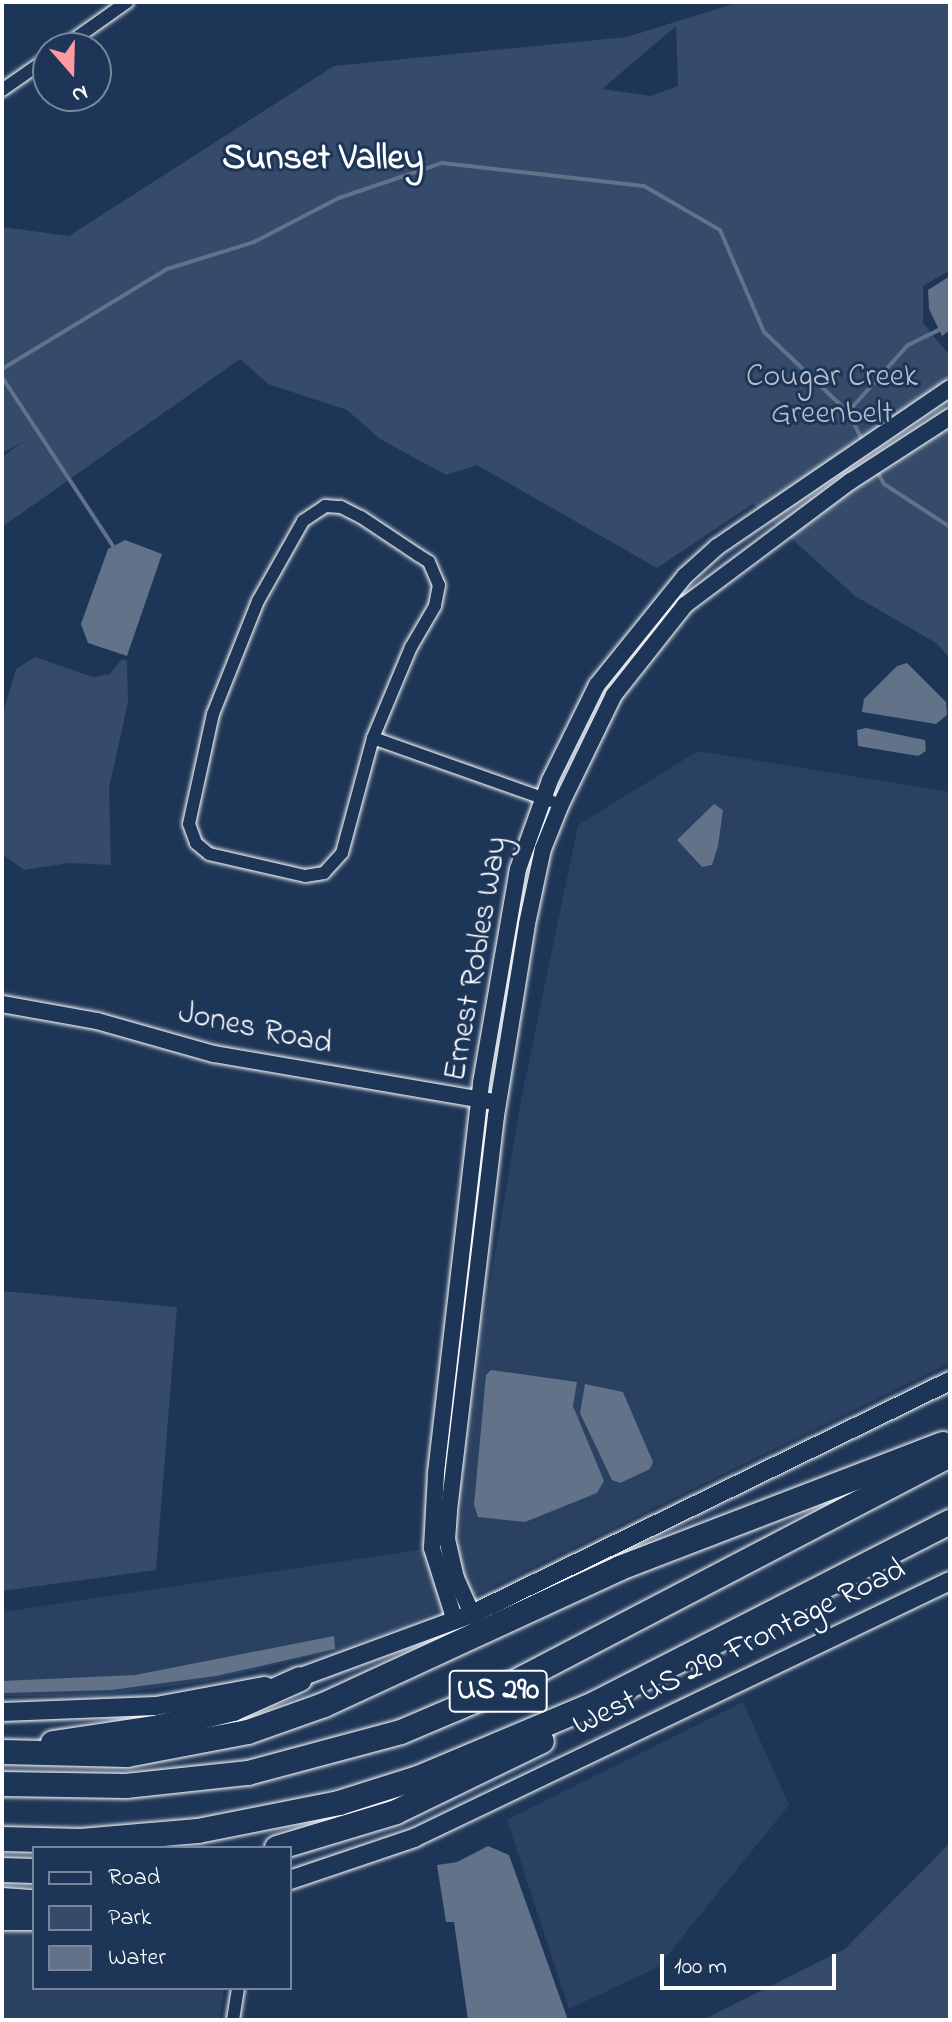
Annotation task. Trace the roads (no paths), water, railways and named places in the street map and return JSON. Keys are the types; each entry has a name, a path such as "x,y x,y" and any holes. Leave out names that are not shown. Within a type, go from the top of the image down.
{"highway":[{"path":"2,1750 81,1756 181,1748 248,1732 324,1705 620,1568 950,1442"},
{"name":"US 290","path":"2,1784 110,1786 248,1773 401,1732 500,1690 950,1455"},
{"name":"US 290","path":"2,1839 118,1839 259,1821 418,1778 596,1703 950,1522"},
{"path":"2,1750 160,1727 233,1709 300,1679"},
{"path":"285,1846 334,1833 455,1787 526,1752 596,1703"},
{"path":"2,1870 32,1871"},
{"path":"2,1900 32,1902"}],"main road":[{"path":"2,1712 156,1706 300,1679 464,1618 950,1381"},
{"name":"West US 290 Frontage Road","path":"292,1879 379,1853 428,1832 950,1581"},
{"path":"2,1921 32,1921"}],"street":[{"path":"85,32 127,2"},
{"path":"2,90 32,69"},
{"name":"Ernest Robles Way","path":"464,1618 436,1570 431,1525 481,1099 518,869 543,798 588,699 652,613 717,547 950,388"},
{"name":"Ernest Robles Way","path":"464,1618 447,1540 477,1275 499,1103 527,924 543,849 561,804 614,695 685,605 889,454 950,417"},
{"path":"325,506 341,507 361,517 429,562 439,585 435,606 411,647 373,738 342,853 324,873 305,876 218,857 196,843 189,824 198,779 234,660 303,521 325,506"},
{"path":"373,738 561,804"},
{"name":"Jones Road","path":"2,1004 97,1021 214,1054 499,1103"},
{"path":"472,1165 490,1167"},
{"path":"459,1273 477,1275"},
{"path":"233,2020 238,1990"}],"water":[{"path":"950,276 950,330 942,336 929,309 928,290"},
{"path":"125,540 162,554 127,656 88,643 81,624 108,549"},
{"path":"907,663 946,702 947,715 936,724 862,712 864,699 897,666"},
{"path":"866,728 925,740 926,751 918,756 858,746 857,730"},
{"path":"714,804 723,810 718,846 712,865 702,867 677,840"},
{"path":"491,1370 577,1382 573,1406 604,1481 597,1493 525,1522 478,1517 474,1505 486,1375"},
{"path":"585,1384 623,1392 653,1462 650,1469 620,1483 612,1480 580,1413"},
{"path":"334,1636 335,1649 216,1676 111,1690 2,1693 2,1681 135,1675"},
{"path":"488,1846 509,1855 568,2020 468,2020 454,1922 446,1922 437,1865 457,1862"}],"waterway":[{"path":"2,369 167,269 254,242 339,198 442,163 644,186 720,230 764,332 848,412 863,441"},
{"path":"848,412 908,345 939,330"},
{"path":"2,377 113,546"},
{"path":"877,471 884,484 950,527"}],"district":[{"name":"Sunset Valley","path":"323,160"}],"park label":[{"name":"Cougar Creek Greenbelt","path":"832,398"}]}
